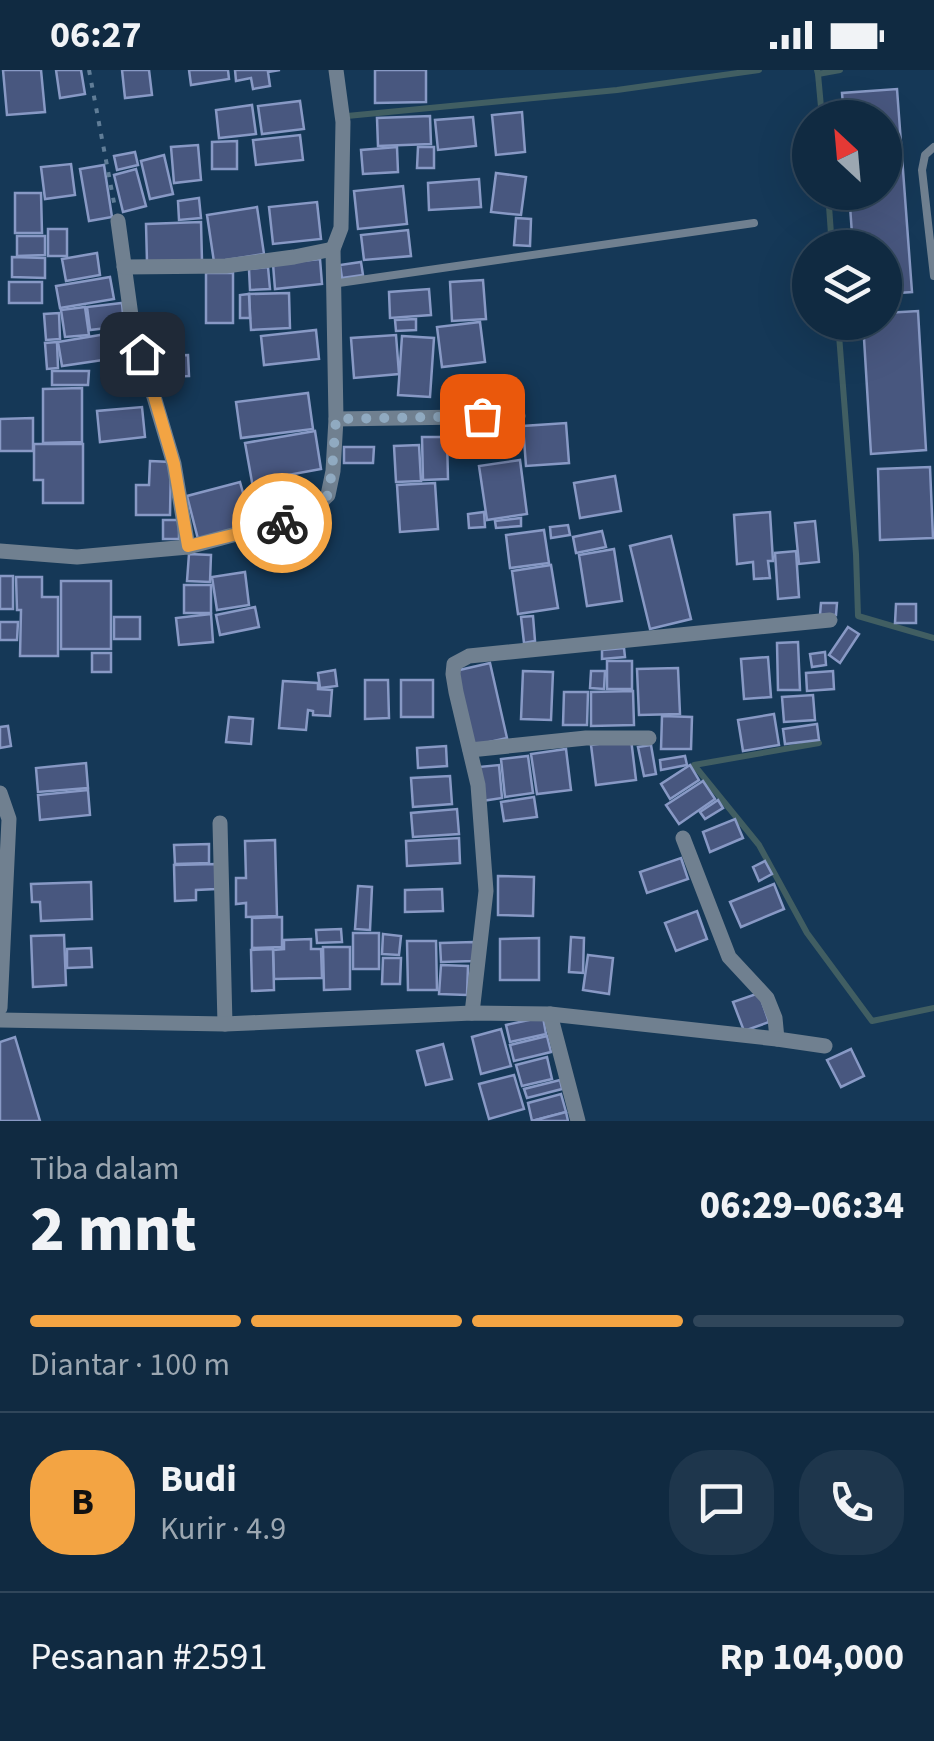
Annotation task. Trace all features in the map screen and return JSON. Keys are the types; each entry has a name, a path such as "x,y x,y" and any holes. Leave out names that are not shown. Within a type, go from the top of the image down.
{"street":[{"path":"0,552 77,557 188,546 307,515 328,495 336,419 333,249 342,228 342,122 336,70"},
{"path":"118,221 132,323 174,464 188,546"},
{"path":"124,267 226,266 333,249"},
{"path":"336,419 518,416"},
{"path":"472,1013 486,891 478,785 452,674 454,664 469,656 830,620"},
{"path":"470,750 586,738 650,738"},
{"path":"0,794 9,820 0,1008"},
{"path":"220,823 225,1024"},
{"path":"683,838 729,957 768,998 777,1039"},
{"path":"0,1020 225,1024 472,1013 550,1014 825,1046"},
{"path":"550,1014 578,1121"}],"lane":[{"path":"934,147 925,155 922,170 934,276"},
{"path":"332,284 754,223"}],"path":[{"path":"88,70 118,221"}],"building":[{"path":"3,70 41,70 45,112 7,115"},
{"path":"56,70 81,70 85,94 60,98"},
{"path":"122,70 149,70 152,95 125,98"},
{"path":"189,70 228,70 229,79 191,85"},
{"path":"235,70 280,70 268,72 270,86 253,89 251,78 236,81"},
{"path":"375,70 426,70 426,102 375,103"},
{"path":"897,89 898,100 843,100 842,93"},
{"path":"300,101 304,129 262,134 258,106"},
{"path":"252,105 256,134 219,138 216,110"},
{"path":"522,112 525,152 496,155 492,115"},
{"path":"430,116 431,144 378,146 377,118"},
{"path":"473,117 476,146 438,150 435,120"},
{"path":"300,135 303,160 256,165 253,140"},
{"path":"237,141 237,169 212,169 212,142"},
{"path":"198,145 201,180 174,183 171,147"},
{"path":"397,147 398,172 363,174 361,150"},
{"path":"418,147 434,147 434,168 417,168"},
{"path":"135,152 138,165 117,170 114,156"},
{"path":"164,155 173,194 150,199 141,161"},
{"path":"902,157 912,292 902,293 902,230 852,230 850,210 902,210"},
{"path":"71,164 75,195 45,199 41,167"},
{"path":"104,165 112,217 89,221 80,169"},
{"path":"136,169 146,206 123,212 114,175"},
{"path":"496,173 526,177 521,215 491,212"},
{"path":"479,179 481,207 429,210 428,183"},
{"path":"403,186 407,224 358,229 354,191"},
{"path":"15,193 41,193 42,233 15,233"},
{"path":"199,198 201,218 179,220 178,201"},
{"path":"317,202 321,239 273,244 269,207"},
{"path":"257,207 264,254 214,262 207,215"},
{"path":"516,218 531,219 530,246 514,245"},
{"path":"201,222 202,261 147,262 146,224"},
{"path":"48,229 67,229 67,256 48,256"},
{"path":"408,230 411,256 364,260 361,235"},
{"path":"17,236 45,236 45,255 17,256"},
{"path":"97,253 100,275 66,281 62,259"},
{"path":"12,257 45,258 45,278 12,277"},
{"path":"320,259 322,284 275,289 273,264"},
{"path":"361,262 363,275 342,278 340,265"},
{"path":"268,267 270,289 250,290 249,269"},
{"path":"206,273 233,273 233,323 206,323"},
{"path":"110,277 114,299 60,308 56,286"},
{"path":"483,280 486,319 452,321 450,282"},
{"path":"9,282 42,282 42,303 9,303"},
{"path":"429,289 431,315 390,318 389,292"},
{"path":"289,293 290,328 251,330 249,294"},
{"path":"249,294 250,318 240,318 240,295"},
{"path":"122,303 124,326 90,330 87,307"},
{"path":"85,307 89,335 65,337 61,310"},
{"path":"918,311 926,450 871,454 864,340 902,340 902,312"},
{"path":"59,313 60,339 46,340 44,314"},
{"path":"416,319 416,330 396,331 395,320"},
{"path":"480,322 485,362 442,367 437,327"},
{"path":"316,330 319,359 264,365 261,336"},
{"path":"106,334 110,359 62,366 58,342"},
{"path":"396,335 399,374 354,378 351,338"},
{"path":"402,336 434,338 430,397 398,395"},
{"path":"57,342 58,368 47,369 45,343"},
{"path":"188,355 189,376 160,377 160,356"},
{"path":"52,371 89,371 88,385 52,385"},
{"path":"82,388 82,442 43,443 43,389"},
{"path":"308,393 313,429 241,438 236,402"},
{"path":"142,407 145,437 100,442 97,411"},
{"path":"33,418 33,451 0,451 0,419"},
{"path":"566,423 569,463 526,466 523,426"},
{"path":"315,431 321,469 288,475 293,503 257,510 245,443"},
{"path":"422,437 447,437 448,479 423,480"},
{"path":"34,444 83,444 83,503 43,503 43,480 34,480"},
{"path":"419,445 421,481 396,482 394,446"},
{"path":"344,447 374,447 373,463 344,463"},
{"path":"520,460 527,514 487,520 479,466"},
{"path":"150,461 171,462 170,515 136,515 136,485 149,485"},
{"path":"930,467 933,538 880,540 878,469"},
{"path":"615,476 621,511 580,518 574,483"},
{"path":"240,482 252,525 198,539 187,496"},
{"path":"435,483 438,529 400,532 397,485"},
{"path":"484,512 485,527 469,528 468,514"},
{"path":"770,512 770,578 754,579 753,562 737,564 734,515"},
{"path":"521,518 521,526 496,528 495,521"},
{"path":"163,520 179,520 179,539 163,539"},
{"path":"815,521 819,562 799,564 795,523"},
{"path":"568,525 570,535 551,538 550,527"},
{"path":"544,530 549,563 510,568 506,535"},
{"path":"602,531 606,547 576,553 573,537"},
{"path":"671,536 691,619 650,629 630,546"},
{"path":"614,549 622,601 587,606 579,555"},
{"path":"796,551 799,597 778,599 775,553"},
{"path":"189,554 211,555 210,582 187,581"},
{"path":"551,565 558,608 518,614 512,571"},
{"path":"245,572 249,605 217,610 212,577"},
{"path":"0,576 13,576 13,609 0,609"},
{"path":"16,577 42,577 42,597 58,597 58,656 20,656 21,610 17,610"},
{"path":"61,581 111,581 111,649 61,649"},
{"path":"184,585 211,585 211,613 184,613"},
{"path":"821,603 837,603 836,615 820,615"},
{"path":"896,604 916,604 916,623 895,623"},
{"path":"255,607 259,627 220,635 216,615"},
{"path":"211,614 213,642 179,645 176,618"},
{"path":"533,616 535,641 524,643 521,617"},
{"path":"114,617 140,617 140,639 114,639"},
{"path":"0,622 18,622 17,640 0,640"},
{"path":"848,627 859,634 840,663 829,655"},
{"path":"798,642 800,690 778,690 777,643"},
{"path":"624,648 625,657 602,659 602,650"},
{"path":"825,652 826,665 812,667 810,654"},
{"path":"92,653 111,653 111,672 92,672"},
{"path":"768,657 771,697 744,699 741,659"},
{"path":"607,661 632,661 632,689 607,689"},
{"path":"490,663 507,738 472,746 455,671"},
{"path":"678,668 680,714 639,715 637,669"},
{"path":"335,670 337,686 320,688 318,673"},
{"path":"523,671 553,672 551,720 521,719"},
{"path":"591,671 605,671 604,689 590,688"},
{"path":"833,671 834,689 807,691 806,673"},
{"path":"365,680 388,680 389,718 365,719"},
{"path":"401,680 433,680 433,717 401,717"},
{"path":"283,681 318,683 318,689 332,690 330,716 313,715 308,710 306,730 279,728"},
{"path":"633,691 634,725 591,726 591,692"},
{"path":"564,692 588,692 587,725 563,725"},
{"path":"813,695 815,720 784,722 782,697"},
{"path":"774,714 779,745 743,751 738,720"},
{"path":"662,716 692,717 691,749 661,749"},
{"path":"229,717 253,719 251,744 226,742"},
{"path":"817,724 819,740 785,744 783,729"},
{"path":"8,726 11,746 0,748 0,727"},
{"path":"631,739 636,780 596,785 591,745"},
{"path":"651,745 656,774 644,776 638,747"},
{"path":"446,746 447,766 418,768 417,748"},
{"path":"566,749 571,790 537,794 531,754"},
{"path":"528,756 533,793 505,797 501,759"},
{"path":"685,756 687,765 661,770 660,760"},
{"path":"86,763 88,788 38,792 36,768"},
{"path":"499,765 502,798 482,801 478,767"},
{"path":"690,765 699,780 670,799 661,784"},
{"path":"450,776 452,804 413,807 411,778"},
{"path":"703,781 715,799 679,824 666,805"},
{"path":"88,790 90,815 40,820 38,795"},
{"path":"534,797 537,817 504,821 501,802"},
{"path":"718,800 723,808 705,819 700,812"},
{"path":"457,809 459,834 413,837 411,813"},
{"path":"735,819 743,838 710,852 703,832"},
{"path":"459,838 460,863 407,866 406,841"},
{"path":"275,840 277,916 246,917 246,903 236,904 236,878 246,878 245,841"},
{"path":"209,844 209,863 175,864 174,845"},
{"path":"681,858 688,879 647,893 640,872"},
{"path":"765,861 772,874 759,881 753,867"},
{"path":"216,864 216,889 196,890 196,900 175,901 174,865"},
{"path":"498,876 534,877 533,916 498,915"},
{"path":"91,882 92,919 41,921 40,902 32,902 31,884"},
{"path":"774,884 784,909 741,927 730,902"},
{"path":"358,886 372,887 370,930 355,929"},
{"path":"442,889 443,911 405,912 405,890"},
{"path":"697,911 707,939 676,951 665,923"},
{"path":"282,917 282,947 252,948 252,918"},
{"path":"341,929 342,942 317,943 316,930"},
{"path":"353,933 379,933 379,969 353,969"},
{"path":"383,934 401,936 399,955 382,954"},
{"path":"64,935 66,985 33,987 31,936"},
{"path":"571,937 584,938 583,973 569,972"},
{"path":"539,938 539,980 500,980 500,939"},
{"path":"311,939 311,949 321,949 322,978 274,979 273,950 284,949 284,940"},
{"path":"407,941 436,941 437,990 408,990"},
{"path":"474,942 474,961 441,962 440,943"},
{"path":"323,947 350,947 350,989 324,990"},
{"path":"91,948 92,967 67,968 67,949"},
{"path":"273,949 274,990 252,991 251,950"},
{"path":"588,955 613,958 609,994 583,990"},
{"path":"383,958 401,958 400,984 382,984"},
{"path":"441,965 468,966 467,995 439,994"},
{"path":"759,993 769,1022 744,1031 733,1002"},
{"path":"543,1017 546,1034 510,1042 506,1025"},
{"path":"501,1029 511,1066 481,1074 472,1037"},
{"path":"547,1036 551,1052 514,1061 510,1045"},
{"path":"15,1037 40,1121 0,1121 0,1042"},
{"path":"443,1044 452,1079 426,1085 417,1051"},
{"path":"851,1049 864,1076 841,1087 827,1060"},
{"path":"547,1057 552,1079 522,1086 516,1065"},
{"path":"514,1075 524,1109 489,1119 479,1084"},
{"path":"560,1080 562,1089 527,1098 524,1089"},
{"path":"561,1094 566,1112 532,1121 528,1103"},
{"path":"566,1112 568,1121 532,1121"}],"waterway":[{"path":"347,116 617,90 759,70"},
{"path":"817,70 818,74 840,70"},
{"path":"818,74 820,100"},
{"path":"829,210 831,230"},
{"path":"839,340 858,616 934,638"},
{"path":"819,743 694,765 759,845 807,933 872,1021 934,1008"}],"way so far":[{"path":"282,523 307,515 328,495 336,419 482,416"}],"route":[{"path":"142,354 174,464 188,546 282,523"}]}
